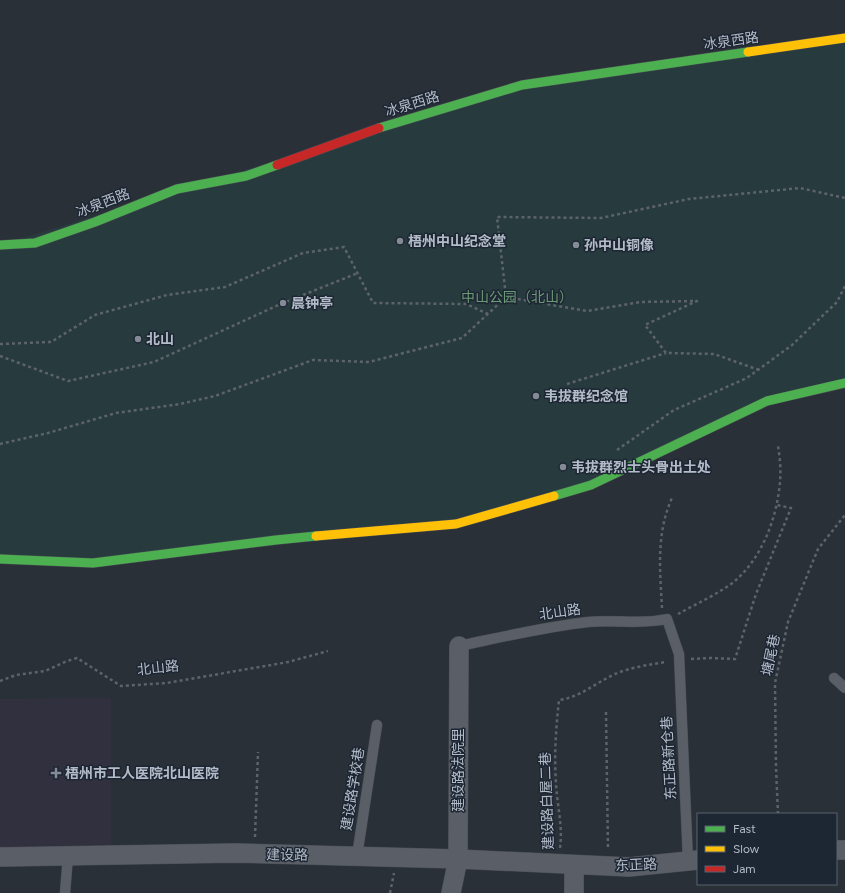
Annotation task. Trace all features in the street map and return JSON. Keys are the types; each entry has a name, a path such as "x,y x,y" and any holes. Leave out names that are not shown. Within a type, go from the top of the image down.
{"street":[{"name":"冰泉西路","path":"0,245 35,243 95,222 177,189 246,176 378,128 522,85 845,38"},
{"path":"0,559 92,563 276,540 456,524 591,485 767,401 845,383"},
{"name":"建设路法院里","path":"451,893 458,859 459,646"},
{"name":"建设路","path":"0,857 254,854 458,859 566,864"},
{"name":"东正路","path":"566,864 629,867 693,861"},
{"path":"566,864 574,893"}],"lane":[{"name":"北山路","path":"459,646 551,626 591,622 638,622 668,619"},
{"name":"东正路新仓巷","path":"668,619 679,654 693,861"},
{"path":"834,678 845,688"},
{"name":"建设路学校巷","path":"357,856 377,725"},
{"path":"65,893 68,856"}],"path":[{"path":"506,297 497,217 600,218 689,199 800,188 845,198"},
{"path":"0,344 51,342 95,315 167,295 225,287 303,253 344,247 373,303 466,304 488,314"},
{"path":"0,356 68,381 154,362 283,302 358,273"},
{"path":"613,452 674,410 747,378 759,370 798,340 837,302 845,286"},
{"path":"0,444 48,433 116,412 180,404 214,396 313,360 369,362 462,338 506,297"},
{"path":"506,297 587,311 641,302 697,301 645,325 666,353"},
{"path":"567,384 666,353 714,354 759,370"},
{"path":"672,498 662,526 660,544 662,609 668,619 709,597 736,580 754,560 763,544 776,511 781,464 778,446"},
{"path":"735,659 756,594 791,508 776,505"},
{"name":"塘尾巷","path":"778,813 775,683 788,622 818,549 845,515"},
{"name":"北山路","path":"0,681 16,675 45,671 77,658 121,686 167,683 288,662 328,651"},
{"name":"建设路白屋二巷","path":"566,864 560,842 560,821 556,785 555,737 559,700 569,699 580,694 616,673"},
{"path":"606,712 608,866"},
{"path":"254,854 258,752"}],"shaded area":[{"name":"梧州市工人医院北山医院","path":"111,698 111,848 0,849 0,699"}],"green space":[{"name":"中山公园（北山）","path":"845,38 845,383 767,401 591,485 456,524 93,563 0,559 0,245 522,85"}],"traffic: fast":[{"path":"379,128 522,85 748,52"},
{"path":"0,245 35,243 95,222 177,189 246,176 277,165"},
{"path":"554,496 591,485 767,401 845,383"},
{"path":"0,559 93,563 316,536"}],"traffic: slow":[{"path":"748,52 845,38"},
{"path":"316,536 456,524 554,496"}],"traffic: jam":[{"path":"277,165 379,128"}],"place":[{"name":"梧州中山纪念堂","path":"400,241"},
{"name":"孙中山铜像","path":"576,245"},
{"name":"晨钟亭","path":"283,303"},
{"name":"北山","path":"138,339"},
{"name":"韦拔群纪念馆","path":"536,396"},
{"name":"韦拔群烈士头骨出土处","path":"563,467"},
{"name":"梧州市工人医院北山医院","path":"56,773"}]}
